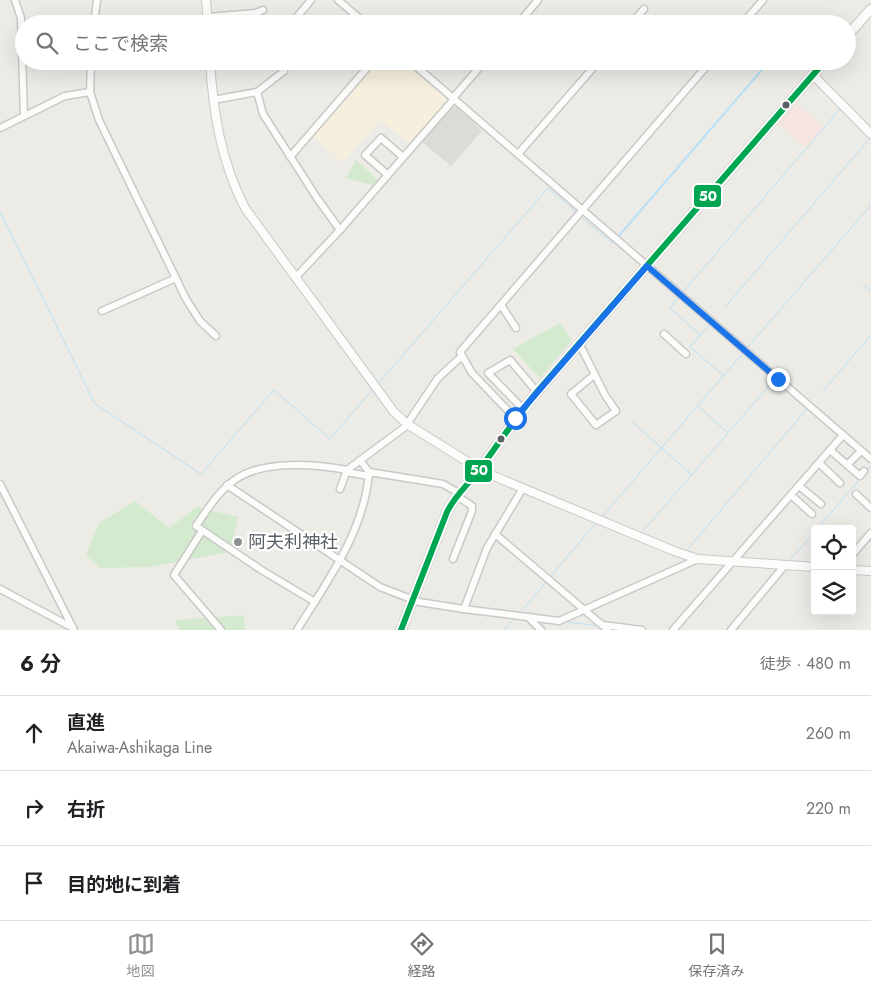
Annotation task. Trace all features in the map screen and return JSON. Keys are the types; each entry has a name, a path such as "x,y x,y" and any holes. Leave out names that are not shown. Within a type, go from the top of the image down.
{"main road":[{"path":"856,26 871,9"},
{"path":"401,630 447,512 458,494 480,469 515,418 537,392 818,70"}],"street":[{"path":"14,0 20,15"},
{"path":"95,15 97,0"},
{"path":"206,0 208,15"},
{"path":"299,15 312,0"},
{"path":"338,0 356,15"},
{"path":"526,15 538,0"},
{"path":"750,15 763,0"},
{"path":"242,15 263,10"},
{"path":"639,15 644,10"},
{"path":"23,70 24,116"},
{"path":"91,70 90,92 99,120 176,278 200,321 216,336"},
{"path":"211,70 217,132 237,192 249,215 394,412 407,424 480,469 674,551 698,559 811,567"},
{"path":"213,100 257,92 284,70"},
{"path":"290,157 365,70"},
{"path":"420,70 871,459"},
{"path":"295,278 388,175 476,70"},
{"path":"518,154 591,70"},
{"path":"515,418 472,373 460,352 702,70"},
{"path":"813,75 871,134"},
{"path":"0,128 65,96 90,92"},
{"path":"257,92 263,114 340,230"},
{"path":"388,175 365,155 381,138 403,157"},
{"path":"102,311 176,278"},
{"path":"501,305 516,328"},
{"path":"664,334 686,354"},
{"path":"579,343 594,375 616,411 596,425 571,396 594,375"},
{"path":"340,489 346,471 407,424 438,378 462,356"},
{"path":"523,409 488,373 510,360 537,392"},
{"path":"673,630 843,435"},
{"path":"830,450 860,476 864,471"},
{"path":"848,466 861,451"},
{"path":"297,630 316,602 358,521 369,474 360,460"},
{"path":"818,463 840,483"},
{"path":"316,602 196,526 228,485 248,472 268,468 319,465 346,471 443,484 472,506 472,511 453,559"},
{"path":"0,484 74,629"},
{"path":"228,485 380,588 412,600 464,609 559,621 698,559"},
{"path":"799,486 821,504"},
{"path":"464,609 487,548 523,488"},
{"path":"856,494 871,508"},
{"path":"791,495 812,514"},
{"path":"202,531 174,575 221,630"},
{"path":"856,550 871,533"},
{"path":"495,534 608,630"},
{"path":"731,630 785,564"},
{"path":"856,570 871,571"},
{"path":"0,589 74,629"},
{"path":"528,617 541,630"},
{"path":"602,625 642,630"}],"shaded area":[{"path":"369,70 413,70 449,101 411,145 380,120 343,162 312,136"},
{"path":"795,102 824,127 806,148 777,123"},
{"path":"455,104 482,131 451,166 421,141"}],"green space":[{"path":"356,160 380,182 375,186 346,178"},
{"path":"560,323 572,340 540,378 513,349"},
{"path":"135,501 169,528 197,507 238,517 230,552 149,567 100,568 86,555 99,523"},
{"path":"244,615 245,630 179,630 175,620"}],"water":[{"path":"760,70 763,70 615,242 613,241"}],"waterway":[{"path":"683,292 840,109"},
{"path":"725,307 871,137"},
{"path":"378,384 548,188 577,213"},
{"path":"747,348 871,205"},
{"path":"0,212 95,404 201,474 274,390 330,439 373,389"},
{"path":"580,216 612,243 615,240"},
{"path":"863,284 871,291"},
{"path":"678,297 670,308 700,335"},
{"path":"709,325 690,347 723,375"},
{"path":"823,391 871,335"},
{"path":"602,517 743,353"},
{"path":"643,531 774,380"},
{"path":"699,407 726,431"},
{"path":"686,551 806,410"},
{"path":"632,422 692,475"},
{"path":"867,471 871,466"},
{"path":"820,525 861,478"},
{"path":"0,493 65,621"},
{"path":"550,577 596,523"},
{"path":"789,561 811,536"},
{"path":"520,613 547,581"},
{"path":"504,630 513,620"},
{"path":"567,622 599,626"}],"transit line":[{"name":"50","path":"401,630 447,512 454,500 480,469 537,392 817,70"}],"place":[{"name":"阿夫利神社","path":"238,542"}],"route":[{"path":"515,418 647,266 778,379"}]}
